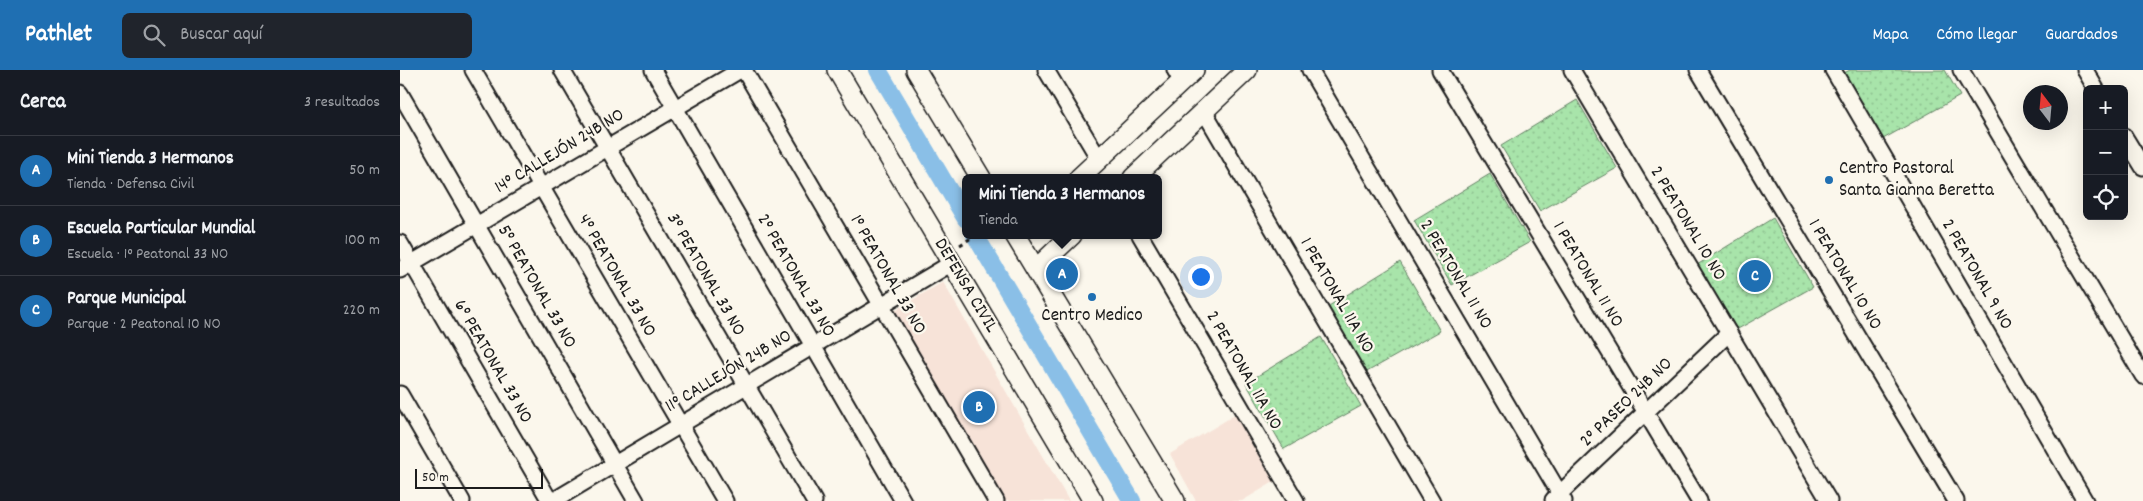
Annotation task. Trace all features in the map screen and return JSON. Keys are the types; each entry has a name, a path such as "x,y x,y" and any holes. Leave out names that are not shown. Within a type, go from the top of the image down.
{"street":[{"name":"4° PEATONAL 33 NO","path":"473,70 725,501"},
{"name":"3° PEATONAL 33 NO","path":"562,70 814,501"},
{"name":"2° PEATONAL 33 NO","path":"653,70 903,501"},
{"name":"14° CALLEJÓN 24B NO","path":"406,266 740,70"},
{"name":"1° PEATONAL 33 NO","path":"744,70 996,501"},
{"name":"DEFENSA CIVIL","path":"837,70 953,256 1092,501"},
{"path":"916,70 979,174"},
{"path":"1046,70 1099,159"},
{"path":"1137,174 1247,70"},
{"name":"2 PEATONAL 11 NO","path":"1310,70 1559,499"},
{"name":"1 PEATONAL 11 NO","path":"1440,70 1699,501"},
{"name":"2 PEATONAL 10 NO","path":"1572,70 1829,501"},
{"name":"1 PEATONAL 10 NO","path":"1698,70 1956,501"},
{"name":"2 PEATONAL 9 NO","path":"1833,70 2085,501"},
{"path":"1961,70 2143,376"},
{"path":"2085,70 2094,85"},
{"path":"1083,174 1184,74"},
{"name":"5° PEATONAL 33 NO","path":"400,93 636,501"},
{"name":"1 PEATONAL 11A NO","path":"1204,111 1432,501"},
{"path":"2128,143 2143,167"},
{"path":"1018,239 1175,501"},
{"path":"1036,269 1068,239"},
{"name":"2 PEATONAL 11A NO","path":"1142,239 1296,501"},
{"name":"6° PEATONAL 33 NO","path":"400,243 406,266 552,501"},
{"name":"11° CALLEJÓN 24B NO","path":"552,501 882,306 953,256"},
{"name":"2° PASEO 24B NO","path":"1559,499 1729,333"},
{"path":"400,394 462,501"}],"path":[{"path":"953,256 972,239"}],"shaded area":[{"path":"943,282 1069,501 998,501 890,313"},
{"path":"1238,413 1279,479 1242,501 1196,501 1170,454"}],"green space":[{"path":"1850,70 1945,70 1960,96 1883,139 1844,73"},
{"path":"1577,100 1617,168 1540,211 1501,146"},
{"path":"1490,174 1530,242 1452,285 1414,220"},
{"path":"1773,218 1813,287 1736,330 1697,265"},
{"path":"1400,262 1440,331 1363,374 1324,309"},
{"path":"1321,337 1361,406 1284,449 1246,383"}],"waterway":[{"path":"878,70 962,212"},
{"path":"977,239 1132,501"}],"place":[{"name":"Centro Pastoral Santa Gianna Beretta","path":"1829,180"},
{"name":"Mini Tienda 3 Hermanos","path":"1062,274"},
{"name":"Parque Municipal","path":"1755,276"},
{"name":"Centro Medico","path":"1092,297"},
{"name":"Escuela Particular Mundial","path":"979,407"}]}
